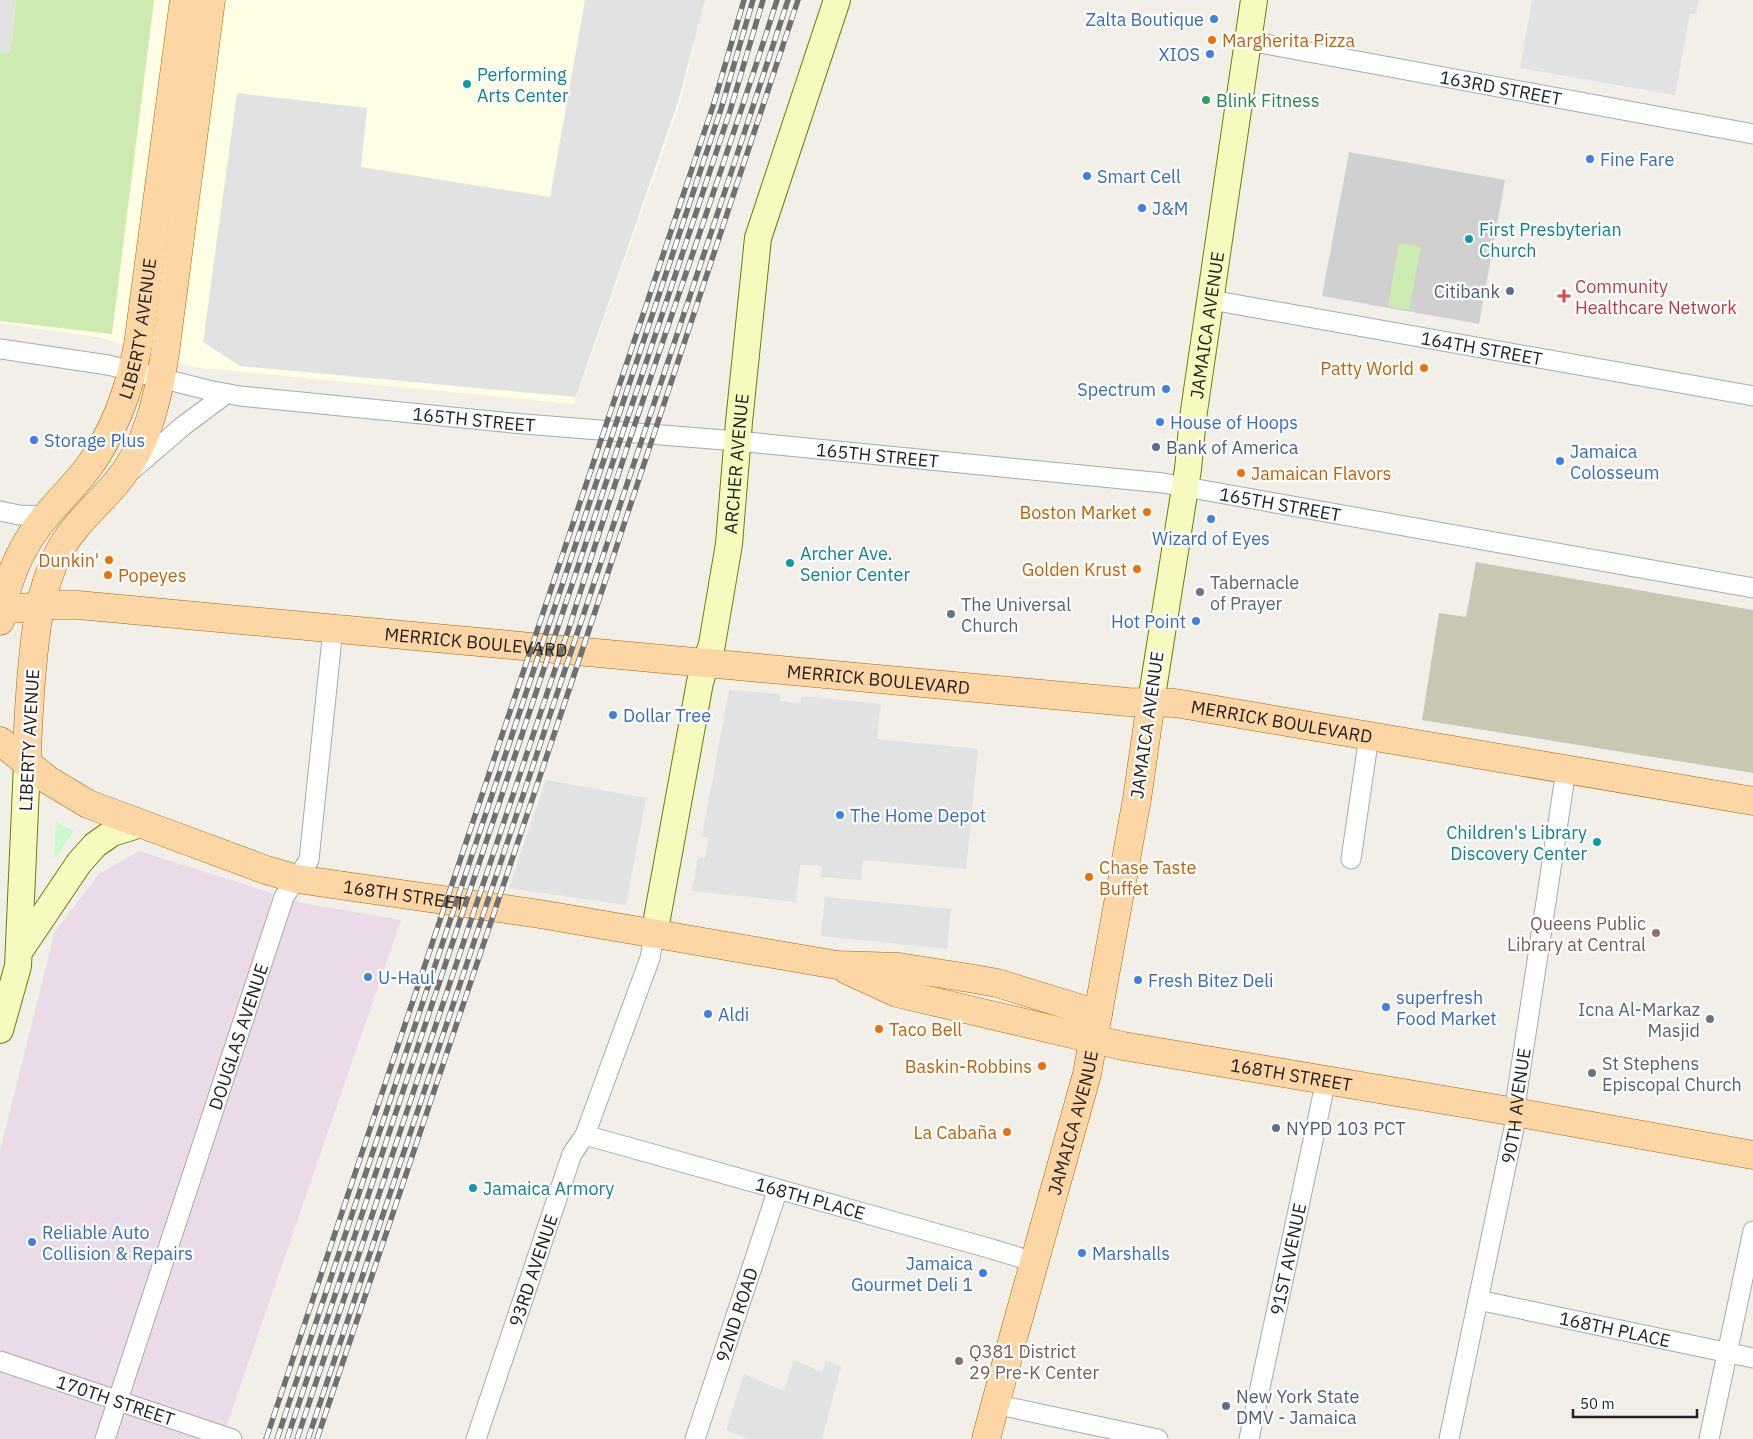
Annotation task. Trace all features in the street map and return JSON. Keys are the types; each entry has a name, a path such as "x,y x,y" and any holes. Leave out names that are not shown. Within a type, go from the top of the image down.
{"main road":[{"name":"LIBERTY AVENUE","path":"0,614 13,569 30,538 95,458 120,410 133,371 154,234 184,0"},
{"name":"LIBERTY AVENUE","path":"1,1026 18,966 27,740 39,606 50,572 67,539 84,517 117,482 130,462 146,430 157,402 211,0"},
{"name":"ARCHER AVENUE","path":"654,935 700,682 712,644 728,544 758,238 837,0"},
{"name":"JAMAICA AVENUE","path":"986,1439 994,1404 1087,1074 1096,1026 1137,799 1185,487 1193,418 1254,0"},
{"name":"MERRICK BOULEVARD","path":"0,614 39,606 78,605 1128,702 1175,702 1753,801"},
{"name":"168TH STREET","path":"0,741 48,780 76,798 266,870 297,879 540,914 837,965 900,967 997,983 1096,1026 1122,1046 1515,1112 1753,1155"},
{"path":"18,952 79,863 95,845 112,834 141,824"},
{"name":"168TH STREET","path":"837,965 896,993 1096,1026"},
{"name":"LIBERTY AVENUE","path":"0,983 1,1026"}],"street":[{"name":"163RD STREET","path":"1249,41 1753,134"},
{"name":"164TH STREET","path":"1211,300 1753,396"},
{"name":"165TH STREET","path":"0,350 108,365 226,394 512,423 737,442 1163,483 1753,588"},
{"name":"LIBERTY AVENUE","path":"117,482 183,426 226,394"},
{"path":"0,511 19,515 47,516"},
{"name":"DOUGLAS AVENUE","path":"105,1439 280,907 284,897 309,860 333,629"},
{"path":"1351,859 1369,736"},
{"name":"90TH AVENUE","path":"1449,1439 1514,1128 1517,1093 1566,770"},
{"name":"93RD AVENUE","path":"476,1439 572,1154 585,1135 650,958 654,935"},
{"name":"91ST AVENUE","path":"1249,1439 1326,1080"},
{"name":"168TH PLACE","path":"585,1135 1034,1262"},
{"name":"92ND ROAD","path":"695,1439 778,1189"},
{"path":"1709,1439 1753,1231"},
{"name":"168TH PLACE","path":"1478,1300 1753,1358"},
{"name":"170TH STREET","path":"0,1361 232,1439"},
{"path":"994,1404 1158,1439"}],"shaded area":[{"path":"0,0 704,0 681,100 574,404 192,367 103,338 0,323"},
{"path":"0,0 16,0 10,53 0,52"},
{"path":"585,0 705,0 679,99 576,397 240,366 203,342 237,93 367,108 361,167 550,197"},
{"path":"1532,0 1699,0 1696,14 1690,14 1675,95 1520,68"},
{"path":"1349,152 1505,180 1479,324 1322,296"},
{"path":"1476,562 1753,610 1753,773 1422,720 1439,613 1466,617"},
{"name":"The Home Depot","path":"729,690 780,694 780,701 800,703 802,696 881,704 877,739 978,749 966,869 863,860 861,880 821,877 822,866 800,865 796,902 692,891 698,857 705,858 709,838 702,836"},
{"path":"546,780 646,798 626,905 509,888"},
{"path":"139,851 303,903 401,920 222,1439 0,1439 0,1151 55,931 99,874"},
{"path":"825,897 951,909 947,949 821,936"},
{"path":"794,1360 822,1372 826,1360 841,1367 822,1439 748,1439 726,1430 744,1374 784,1391"}],"green space":[{"path":"16,0 154,0 112,334 0,321 0,52 10,53"},
{"path":"1399,243 1421,247 1409,310 1388,306"},
{"path":"56,822 74,831 54,859"}],"railway":[{"path":"266,1439 714,103 744,0"},
{"path":"277,1439 721,109 753,0"},
{"path":"287,1439 730,111 763,0"},
{"path":"297,1439 777,0"},
{"path":"308,1439 788,0"},
{"path":"317,1439 571,684 798,0"}],"place":[{"name":"Zalta Boutique","path":"1214,19"},
{"name":"Margherita Pizza","path":"1212,40"},
{"name":"XIOS","path":"1210,54"},
{"name":"Performing Arts Center","path":"467,84"},
{"name":"Blink Fitness","path":"1206,100"},
{"name":"Fine Fare","path":"1590,159"},
{"name":"Smart Cell","path":"1087,176"},
{"name":"J&M","path":"1142,208"},
{"name":"First Presbyterian Church","path":"1469,239"},
{"name":"Citibank","path":"1510,291"},
{"name":"Community Healthcare Network","path":"1564,296"},
{"name":"Patty World","path":"1424,368"},
{"name":"Spectrum","path":"1166,389"},
{"name":"House of Hoops","path":"1160,422"},
{"name":"Storage Plus","path":"34,440"},
{"name":"Bank of America","path":"1156,447"},
{"name":"Jamaica Colosseum","path":"1560,461"},
{"name":"Jamaican Flavors","path":"1241,473"},
{"name":"Boston Market","path":"1147,512"},
{"name":"Wizard of Eyes","path":"1211,519"},
{"name":"Dunkin'","path":"109,560"},
{"name":"Archer Ave. Senior Center","path":"790,563"},
{"name":"Golden Krust","path":"1137,569"},
{"name":"Popeyes","path":"108,575"},
{"name":"Tabernacle of Prayer","path":"1200,592"},
{"name":"The Universal Church","path":"951,614"},
{"name":"Hot Point","path":"1196,621"},
{"name":"Dollar Tree","path":"613,715"},
{"name":"The Home Depot","path":"840,815"},
{"name":"Children's Library Discovery Center","path":"1597,842"},
{"name":"Chase Taste Buffet","path":"1089,877"},
{"name":"Queens Public Library at Central","path":"1656,933"},
{"name":"U-Haul","path":"368,977"},
{"name":"Fresh Bitez Deli","path":"1138,980"},
{"name":"superfresh Food Market","path":"1386,1007"},
{"name":"Aldi","path":"708,1014"},
{"name":"Icna Al-Markaz Masjid","path":"1710,1019"},
{"name":"Taco Bell","path":"879,1029"},
{"name":"Baskin-Robbins","path":"1042,1066"},
{"name":"St Stephens Episcopal Church","path":"1592,1073"},
{"name":"NYPD 103 PCT","path":"1276,1128"},
{"name":"La Cabaña","path":"1007,1132"},
{"name":"Jamaica Armory","path":"473,1188"},
{"name":"Reliable Auto Collision & Repairs","path":"32,1242"},
{"name":"Marshalls","path":"1082,1253"},
{"name":"Jamaica Gourmet Deli 1","path":"983,1273"},
{"name":"Q381 District 29 Pre-K Center","path":"959,1361"},
{"name":"New York State DMV - Jamaica","path":"1226,1406"}]}
